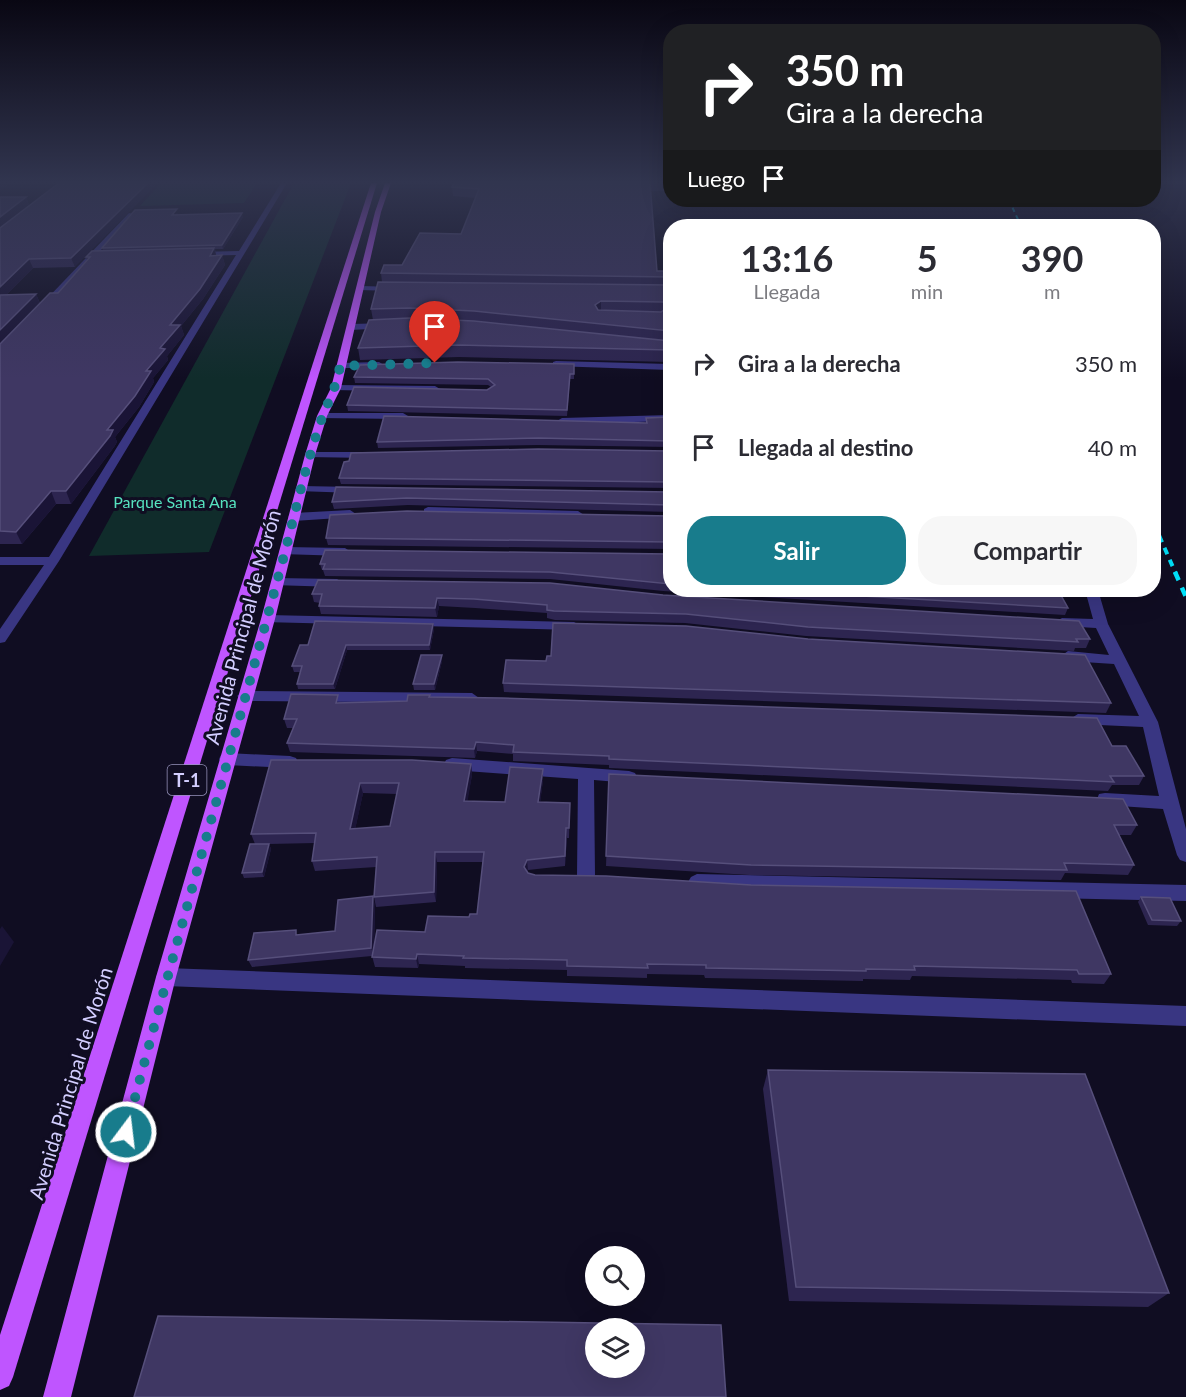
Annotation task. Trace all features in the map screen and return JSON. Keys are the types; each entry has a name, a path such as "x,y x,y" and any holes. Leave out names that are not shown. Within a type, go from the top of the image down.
{"main road":[{"name":"Avenida Principal de Morón","path":"0,1377 355,248"},
{"name":"Avenida Principal de Morón","path":"57,1397 166,977 244,696 268,619 310,455 322,416 336,388 370,248"}],"street":[{"path":"38,313 98,248"},
{"path":"0,639 53,561 245,248"},
{"path":"184,254 242,253"},
{"path":"91,256 103,256"},
{"path":"361,288 406,289"},
{"path":"351,327 401,325"},
{"path":"340,366 387,364"},
{"path":"540,364 663,367"},
{"path":"336,388 443,389"},
{"path":"322,416 412,417"},
{"path":"551,420 663,418"},
{"path":"310,455 377,454"},
{"path":"301,489 371,490"},
{"path":"419,511 589,515"},
{"path":"294,517 362,513"},
{"path":"285,551 356,552"},
{"path":"0,561 53,561"},
{"path":"277,582 348,583"},
{"path":"1093,597 1101,624 1150,722 1169,802 1186,855"},
{"path":"268,619 584,627"},
{"path":"1042,621 1101,624"},
{"path":"1048,655 1119,660"},
{"path":"244,696 485,699"},
{"path":"1067,719 1150,722"},
{"path":"227,759 311,762"},
{"path":"436,764 646,777"},
{"path":"586,774 586,875"},
{"path":"1086,798 1169,802"},
{"path":"566,876 609,877"},
{"path":"679,881 749,885 1186,893"},
{"path":"166,977 1186,1016"}],"green space":[{"name":"Parque Santa Ana","path":"258,248 326,248 209,552 89,556"}],"building":[{"path":"0,248 81,248 71,258 29,259 0,287"},
{"path":"214,248 210,256 222,255 200,289 170,325 180,325 160,348 165,349 146,371 151,371 135,396 107,430 113,430 110,436 66,491 51,491 16,532 0,531 0,344 50,293 58,293 90,257 86,257 92,251"},
{"path":"411,248 655,248 657,271 663,271 663,277 381,273 384,265 402,265"},
{"path":"378,282 663,285 663,302 601,301 595,305 598,310 663,311 663,330 474,311 371,309"},
{"path":"36,294 0,330 0,295"},
{"path":"409,318 474,321 663,340 663,350 458,345 358,348 369,320"},
{"path":"458,362 574,364 574,374 570,374 567,410 347,405 354,387 487,390 495,385 488,379 354,377 360,365"},
{"path":"384,416 647,423 646,418 663,417 663,441 538,438 377,442"},
{"path":"538,449 663,451 663,482 339,478 344,462 349,461 351,453"},
{"path":"336,487 663,492 663,505 407,498 332,502"},
{"path":"407,511 663,516 663,542 326,538 330,515"},
{"path":"325,550 663,554 663,583 550,572 323,569 325,564 320,564"},
{"path":"318,580 550,583 663,595 663,597 695,597 1079,621 1090,639 1076,639 1078,642 808,627 686,614 554,611 547,610 547,605 474,599 437,598 435,608 319,606 322,594 312,594"},
{"path":"878,597 1062,597 1068,608"},
{"path":"315,621 433,624 429,645 346,645 333,684 297,684 302,666 292,666 300,645 308,645"},
{"path":"553,623 686,626 808,639 1085,655 1111,703 503,683 506,660 546,661 547,656 551,656"},
{"path":"421,655 442,655 434,684 413,684"},
{"path":"291,694 338,695 336,703 407,701 408,695 430,695 429,697 1097,718 1112,746 1126,746 1144,776 1110,776 1114,782 609,759 609,756 513,752 514,745 476,742 474,749 287,743 297,719 284,719"},
{"path":"271,760 412,760 471,764 464,801 505,802 510,767 543,769 538,802 570,803 565,856 527,860 524,867 528,873 751,885 1076,891 1111,974 1079,974 1077,970 914,966 915,970 866,969 866,971 706,968 706,965 647,964 648,968 567,966 567,960 463,958 464,956 417,954 416,959 372,957 377,930 425,932 428,916 469,917 470,914 477,914 484,852 435,852 434,892 374,897 377,857 312,861 316,833 251,834","holes":["360,783 399,783 390,826 350,829"]},
{"path":"609,774 1123,799 1137,825 1114,825 1134,865 1064,863 1067,870 751,865 606,856"},
{"path":"250,844 269,844 262,872 242,873"},
{"path":"373,896 371,948 248,960 254,933 296,930 296,935 335,931 338,900"},
{"path":"1141,897 1170,898 1181,921 1152,920"},
{"path":"768,1070 1085,1074 1169,1293 796,1287"},
{"path":"158,1316 585,1323 585,1378 645,1378 645,1324 721,1325 726,1397 134,1397"}],"railway":[{"path":"1161,540 1176,574"},
{"path":"1175,572 1186,597"}],"route":[{"path":"126,1132 166,977 244,696 268,619 310,455 322,416 336,388 340,366 435,363"}]}
